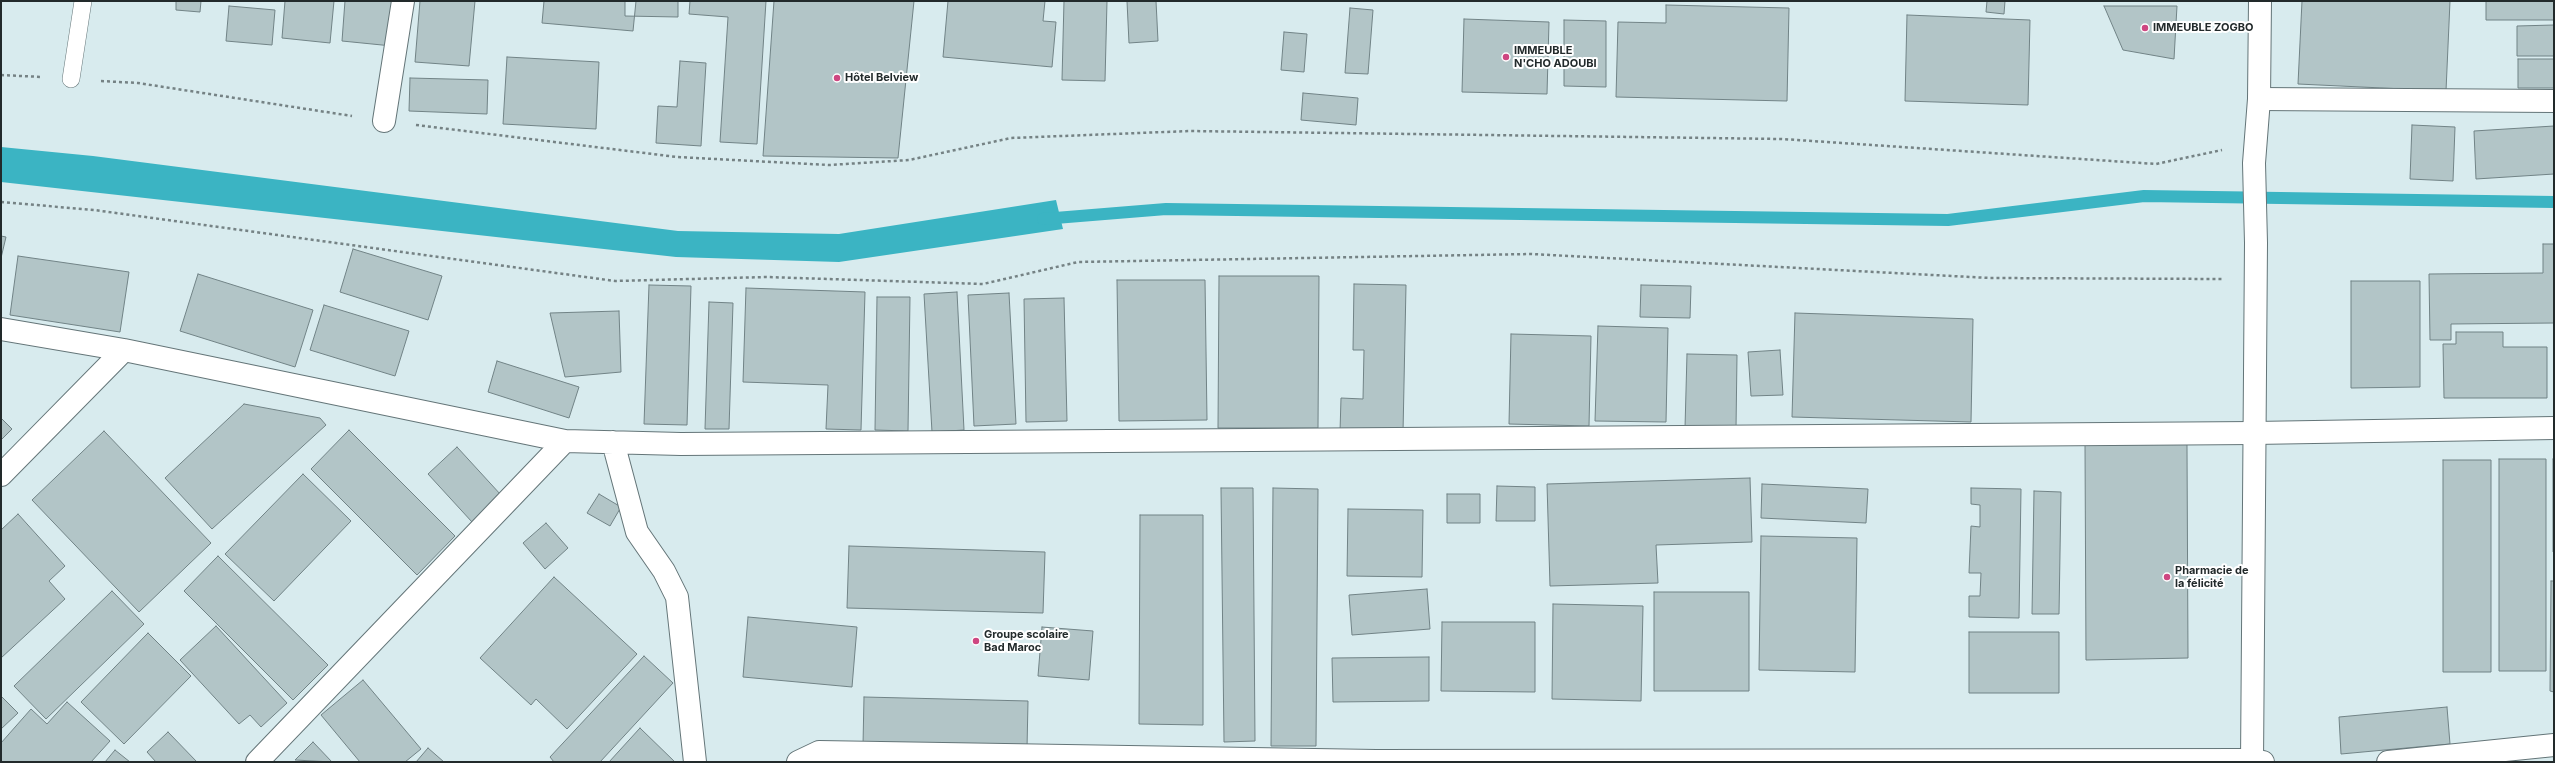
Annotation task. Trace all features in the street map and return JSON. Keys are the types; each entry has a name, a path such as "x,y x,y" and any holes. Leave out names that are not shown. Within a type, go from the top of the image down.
{"street":[{"path":"384,121 403,1"},
{"path":"798,762 819,752 1376,762 2255,761 2254,433 2256,153 2259,99 2260,1"},
{"path":"2259,99 2554,101"},
{"path":"1,329 124,350 565,441 681,444 2254,433 2554,428"},
{"path":"1,475 124,350"},
{"path":"257,762 565,441"},
{"path":"613,442 637,532 664,571 677,597 695,762"},
{"path":"2388,762 2554,745"}],"lane":[{"path":"71,79 83,1"}],"path":[{"path":"1,75 138,83 384,121 677,157 829,166 909,160 1011,138 1190,130 1782,139 2156,164 2256,153"},
{"path":"1,202 94,210 615,281 766,277 983,284 1078,262 1531,254 1990,278 2256,280"}],"water":[{"path":"1,147 93,156 678,231 839,234 1056,200 1063,229 839,262 676,257 1,182"}],"building":[{"path":"176,1 201,1 200,12 176,10"},
{"path":"285,1 334,1 330,43 282,38"},
{"path":"345,1 396,1 392,46 342,41"},
{"path":"420,1 475,1 469,66 415,62"},
{"path":"544,1 636,1 633,31 542,23"},
{"path":"625,1 678,1 678,17 625,16"},
{"path":"690,1 766,1 757,144 720,142 728,17 689,14"},
{"name":"Hôtel Belview","path":"774,1 914,1 898,158 763,156"},
{"path":"948,1 1045,1 1043,21 1056,22 1052,67 943,57"},
{"path":"1064,1 1107,1 1105,81 1062,80"},
{"path":"1127,1 1156,1 1158,41 1129,43"},
{"path":"1987,1 2005,1 2004,14 1986,12"},
{"path":"2302,1 2450,1 2446,91 2298,84"},
{"path":"2486,1 2554,1 2554,20 2486,20"},
{"path":"1666,5 1789,8 1787,101 1616,97 1618,22 1666,23"},
{"path":"229,6 275,10 272,45 226,41"},
{"name":"IMMEUBLE ZOGBO","path":"2104,6 2177,6 2174,59 2123,50"},
{"path":"1350,8 1373,10 1368,74 1345,73"},
{"path":"1907,15 2030,20 2028,105 1905,101"},
{"name":"IMMEUBLE N'CHO ADOUBI","path":"1464,19 1549,22 1547,94 1462,92"},
{"path":"1564,20 1606,21 1606,87 1564,86"},
{"path":"2554,25 2554,56 2517,56 2517,26"},
{"path":"1284,32 1307,34 1304,72 1281,70"},
{"path":"507,57 599,62 596,129 503,124"},
{"path":"2518,59 2554,59 2554,88 2518,88"},
{"path":"680,61 706,63 701,146 656,143 658,106 677,107"},
{"path":"410,78 488,80 487,114 409,111"},
{"path":"1303,93 1358,98 1356,125 1301,120"},
{"path":"2412,125 2455,127 2453,181 2410,179"},
{"path":"2554,126 2554,174 2476,179 2474,131"},
{"path":"1,236 6,237 1,258"},
{"path":"2543,244 2554,244 2554,323 2451,324 2451,340 2430,340 2429,274 2543,273"},
{"path":"353,249 442,276 428,320 340,292"},
{"path":"18,256 129,272 120,332 10,315"},
{"path":"198,274 313,310 295,367 180,331"},
{"path":"1219,276 1319,276 1318,428 1218,428"},
{"path":"1117,280 1205,280 1207,420 1119,421"},
{"path":"2351,281 2420,281 2420,387 2351,388"},
{"path":"1354,284 1406,285 1403,433 1340,432 1341,398 1363,399 1364,350 1353,350"},
{"path":"649,285 691,286 687,425 644,424"},
{"path":"1641,285 1691,286 1690,318 1640,317"},
{"path":"746,288 865,292 861,430 826,429 828,385 743,382"},
{"path":"957,292 964,430 932,432 924,294"},
{"path":"1009,293 1016,424 974,426 968,295"},
{"path":"877,297 910,297 908,431 875,430"},
{"path":"1064,298 1067,421 1026,422 1024,299"},
{"path":"709,302 733,303 729,429 705,429"},
{"path":"324,305 409,331 395,376 310,350"},
{"path":"619,311 621,372 565,377 550,313"},
{"path":"1795,313 1973,319 1971,422 1792,417"},
{"path":"1598,326 1668,328 1666,422 1595,421"},
{"path":"2456,332 2503,332 2503,347 2547,347 2547,398 2444,398 2443,344 2456,344"},
{"path":"1511,334 1591,336 1589,426 1509,424"},
{"path":"1780,350 1783,395 1751,396 1748,352"},
{"path":"1687,354 1737,355 1736,429 1685,428"},
{"path":"497,361 579,387 569,418 488,392"},
{"path":"244,404 320,418 326,425 212,529 165,478"},
{"path":"1,418 12,429 1,440"},
{"path":"349,430 455,536 417,575 311,469"},
{"path":"104,431 211,543 139,612 32,500"},
{"path":"2187,444 2188,658 2086,660 2085,445"},
{"path":"457,447 501,495 472,522 428,474"},
{"path":"2499,459 2546,459 2546,671 2499,671"},
{"path":"2554,459 2554,552 2553,552"},
{"path":"2443,460 2491,460 2491,672 2443,672"},
{"path":"303,474 351,521 274,601 225,554"},
{"path":"1750,478 1752,542 1656,545 1658,583 1550,586 1547,484"},
{"path":"1762,484 1868,489 1866,523 1761,518"},
{"path":"1497,486 1535,487 1535,521 1496,521"},
{"path":"1221,488 1253,488 1255,741 1224,742"},
{"path":"1273,488 1318,489 1316,746 1271,746"},
{"path":"1971,488 2021,489 2019,618 1969,617 1969,596 1980,596 1981,573 1969,573 1971,526 1980,527 1980,505 1971,504"},
{"path":"2034,491 2061,492 2059,614 2032,614"},
{"path":"599,494 621,507 610,526 587,513"},
{"path":"1447,494 1480,494 1480,523 1447,523"},
{"path":"1348,509 1423,510 1422,577 1347,576"},
{"path":"18,514 65,566 49,581 65,599 1,658 1,530"},
{"path":"1140,515 1203,515 1203,725 1139,724"},
{"path":"546,523 568,548 545,569 523,543"},
{"path":"1761,536 1857,538 1855,672 1759,670"},
{"path":"849,546 1045,552 1043,613 847,608"},
{"path":"218,556 328,665 293,700 184,591"},
{"path":"554,577 637,654 567,729 536,699 531,705 480,658"},
{"path":"2551,581 2554,581 2554,692 2550,691"},
{"path":"1427,589 1430,629 1352,635 1349,595"},
{"path":"112,591 144,624 46,719 14,686"},
{"path":"1654,592 1749,592 1749,691 1654,691"},
{"path":"1553,604 1643,606 1641,701 1552,699"},
{"path":"748,617 857,627 852,687 743,677"},
{"path":"1442,622 1535,622 1535,692 1441,691"},
{"path":"216,626 287,703 261,727 250,715 239,724 180,660"},
{"path":"1042,627 1093,631 1089,680 1038,676"},
{"path":"1969,632 2059,632 2059,693 1969,693"},
{"path":"148,633 191,676 124,744 81,702"},
{"path":"644,656 673,683 600,762 554,762 550,757"},
{"path":"1429,657 1429,701 1333,702 1332,658"},
{"path":"363,680 421,749 405,762 360,762 321,715"},
{"path":"1,696 18,713 1,729"},
{"path":"864,697 1028,701 1027,749 863,745"},
{"path":"67,702 110,741 91,762 1,762 1,743 31,709 47,724"},
{"path":"2447,707 2450,744 2341,754 2339,717"},
{"path":"640,728 675,762 609,762"},
{"path":"168,732 197,762 156,762 147,752"},
{"path":"313,742 332,762 295,760"},
{"path":"428,748 444,762 416,762"},
{"path":"115,750 130,762 105,762"}],"waterway":[{"path":"1043,219 1166,209 1948,220 2144,196 2554,202"}],"place":[{"name":"IMMEUBLE ZOGBO","path":"2145,28"},
{"name":"IMMEUBLE N'CHO ADOUBI","path":"1506,57"},
{"name":"Hôtel Belview","path":"837,78"},
{"name":"Pharmacie de la félicité","path":"2167,577"},
{"name":"Groupe scolaire Bad Maroc","path":"976,641"}]}
